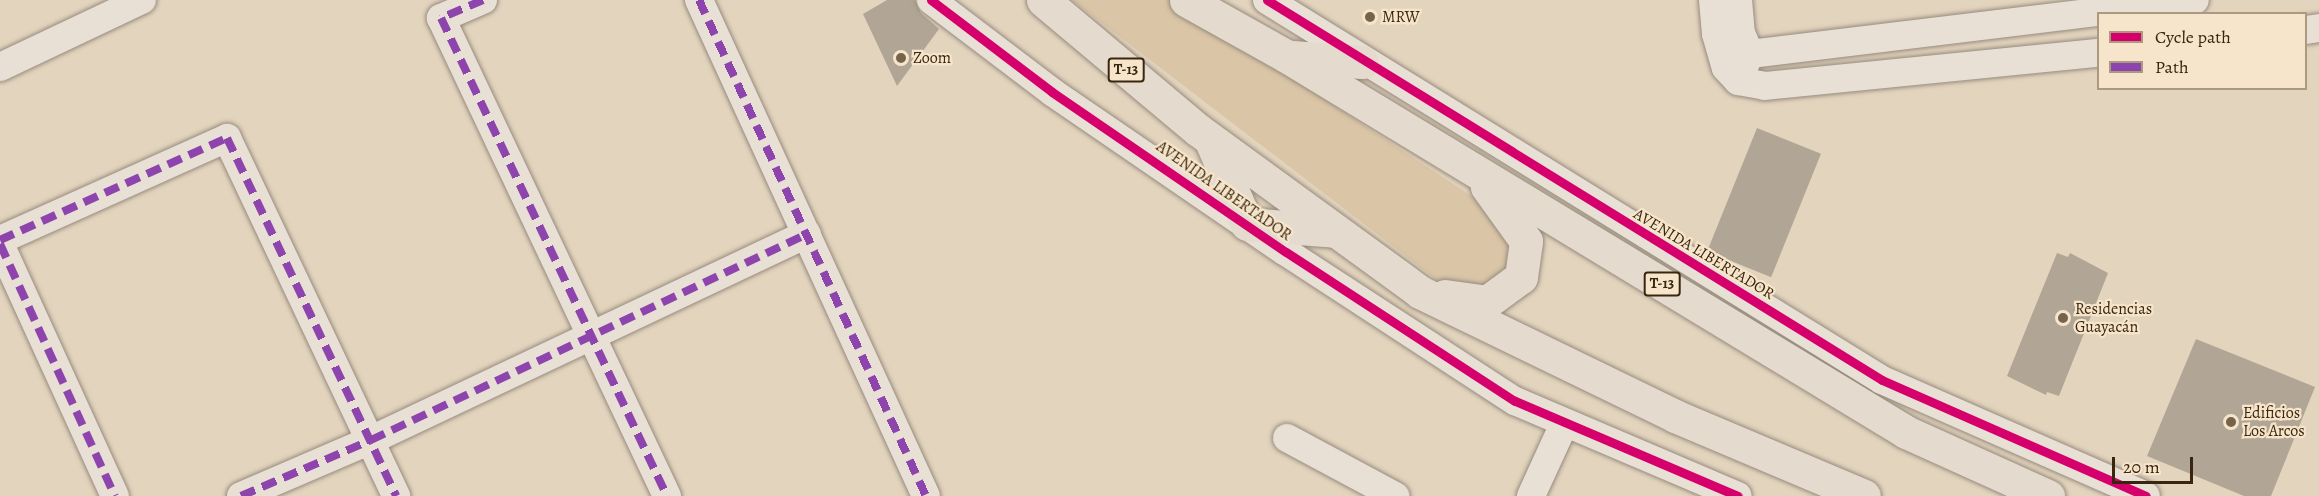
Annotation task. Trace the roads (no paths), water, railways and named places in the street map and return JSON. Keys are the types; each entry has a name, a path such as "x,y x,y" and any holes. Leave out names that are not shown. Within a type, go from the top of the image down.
{"highway":[{"name":"AVENIDA LIBERTADOR","path":"1043,0 1210,139 1420,292 1675,416 1864,496"},
{"name":"T-13","path":"1186,0 1286,56 1479,176 1906,432 2048,496"},
{"name":"T-13","path":"1286,56 1362,62"},
{"path":"1210,139 1247,224 1335,231"},
{"name":"T-13","path":"1420,292 1487,302 1521,277 1526,241 1479,176"}],"street":[{"path":"0,67 142,0"},
{"path":"483,0 441,18 667,496"},
{"path":"699,0 926,496"},
{"name":"AVENIDA LIBERTADOR","path":"931,0 1005,60 1247,224 1515,401 1564,424 1738,496"},
{"name":"AVENIDA LIBERTADOR","path":"1267,0 1362,62 1882,380 2146,496"},
{"path":"1713,0 1719,46 1726,68 1738,81 1765,86 2097,53"},
{"path":"1738,0 1741,33 1750,54 1738,81"},
{"path":"2133,11 2195,0"},
{"path":"1750,54 2097,15"},
{"path":"115,496 0,242 227,138 396,496"},
{"path":"241,496 370,440 590,334 807,234"},
{"path":"1531,496 1564,424"},
{"path":"1287,438 1395,496"}],"place":[{"name":"MRW","path":"1370,17"},
{"name":"Zoom","path":"901,58"},
{"name":"Residencias Guayacán","path":"2063,318"},
{"name":"Edificios Los Arcos","path":"2231,422"}]}
